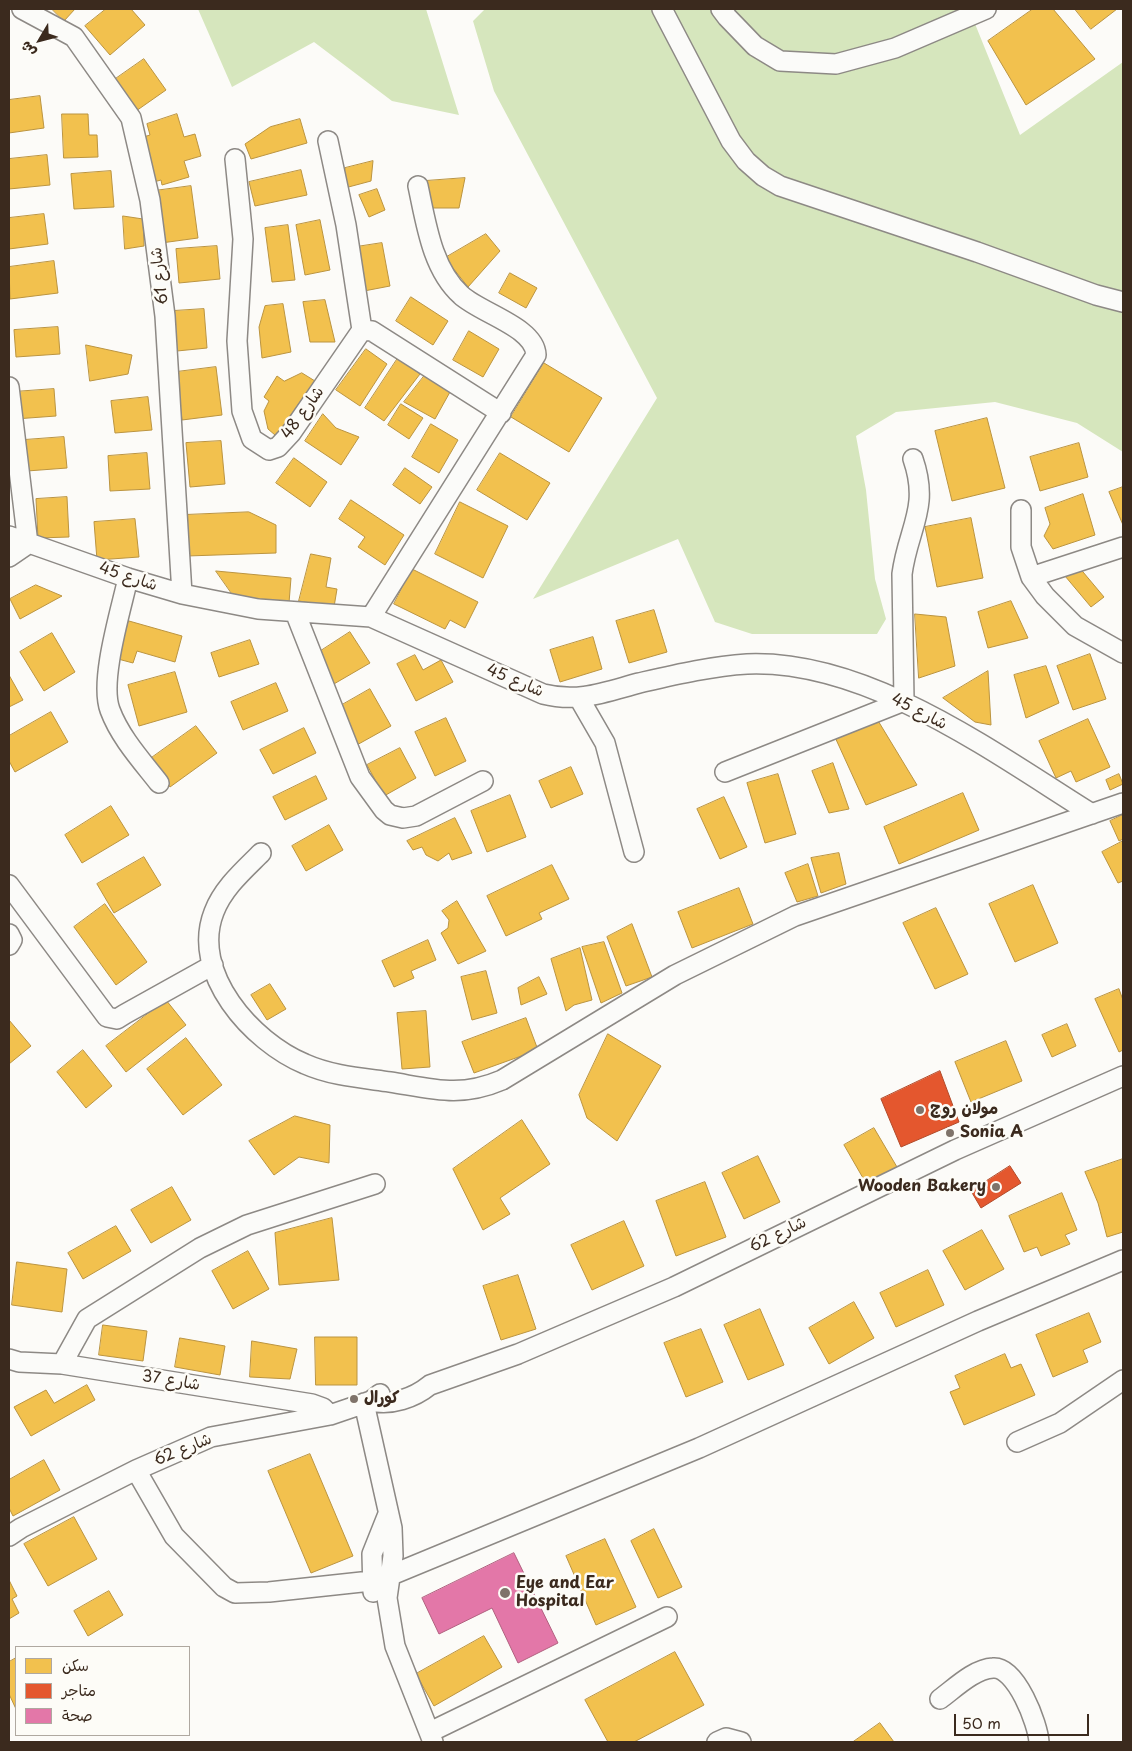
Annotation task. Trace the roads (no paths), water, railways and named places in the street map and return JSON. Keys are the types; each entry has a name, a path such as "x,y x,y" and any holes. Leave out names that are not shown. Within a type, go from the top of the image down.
{"street":[{"name":"شارع 61","path":"22,9 74,37 131,118 150,200 165,316 182,594"},
{"path":"662,9 731,141 746,161 763,176 780,186 819,201 977,252 1096,295 1123,302"},
{"path":"721,9 755,46 780,61 836,64 895,48 986,9"},
{"path":"328,141 346,225 362,330 372,331 501,413"},
{"name":"شارع 48","path":"234,159 243,239 237,341 242,411 252,439 269,450 278,447 291,433 362,330"},
{"path":"371,617 536,355 535,346 526,335 462,297 446,280 427,226 418,186"},
{"path":"9,387 28,544 9,556"},
{"path":"724,772 904,701 902,574 905,556 920,508 921,489 913,459"},
{"path":"1021,510 1020,547 1031,578 1045,596 1075,626 1123,653"},
{"name":"شارع 45","path":"9,536 128,578 182,594 258,610 371,617 543,694 561,698 579,698 641,683 747,664 798,666 829,674 904,701 989,750 1092,814"},
{"path":"1031,578 1123,547"},
{"path":"128,578 106,685 109,708 129,745 159,783"},
{"path":"295,612 360,777 384,810 390,815 403,818 416,816 483,782"},
{"path":"579,698 605,743 634,852"},
{"path":"261,853 223,894 213,912 208,938 213,964 223,994 236,1012 263,1038 304,1064 326,1072 461,1092 488,1086 502,1080 675,975 795,916 1123,803"},
{"path":"9,885 107,1018 117,1019 213,964"},
{"path":"9,934 12,940 9,945"},
{"name":"شارع 62","path":"9,1536 21,1528 136,1470 211,1438 330,1415 368,1402 381,1393 416,1384 430,1386 518,1354 674,1287 956,1150 1123,1076"},
{"path":"62,1364 87,1319 200,1248 246,1225 375,1184"},
{"path":"136,1470 174,1536 224,1587 235,1593 269,1592 380,1578 699,1448 978,1321 1123,1260"},
{"name":"شارع 37","path":"9,1359 19,1362 62,1364 312,1404 323,1408 330,1415"},
{"path":"1017,1442 1060,1423 1123,1380"},
{"path":"368,1402 388,1514 372,1554 380,1578 381,1619 389,1639 395,1646 432,1737 667,1617"},
{"path":"940,1699 969,1678 987,1669 995,1668 1004,1672 1022,1693 1033,1716 1039,1742"},
{"path":"717,1742 726,1738 741,1742"}],"place":[{"name":"مولان روج","path":"920,1110"},
{"name":"Sonia A","path":"950,1133"},
{"name":"Wooden Bakery","path":"996,1187"},
{"name":"كورال","path":"354,1399"},
{"name":"Eye and Ear Hospital","path":"505,1593"}]}
